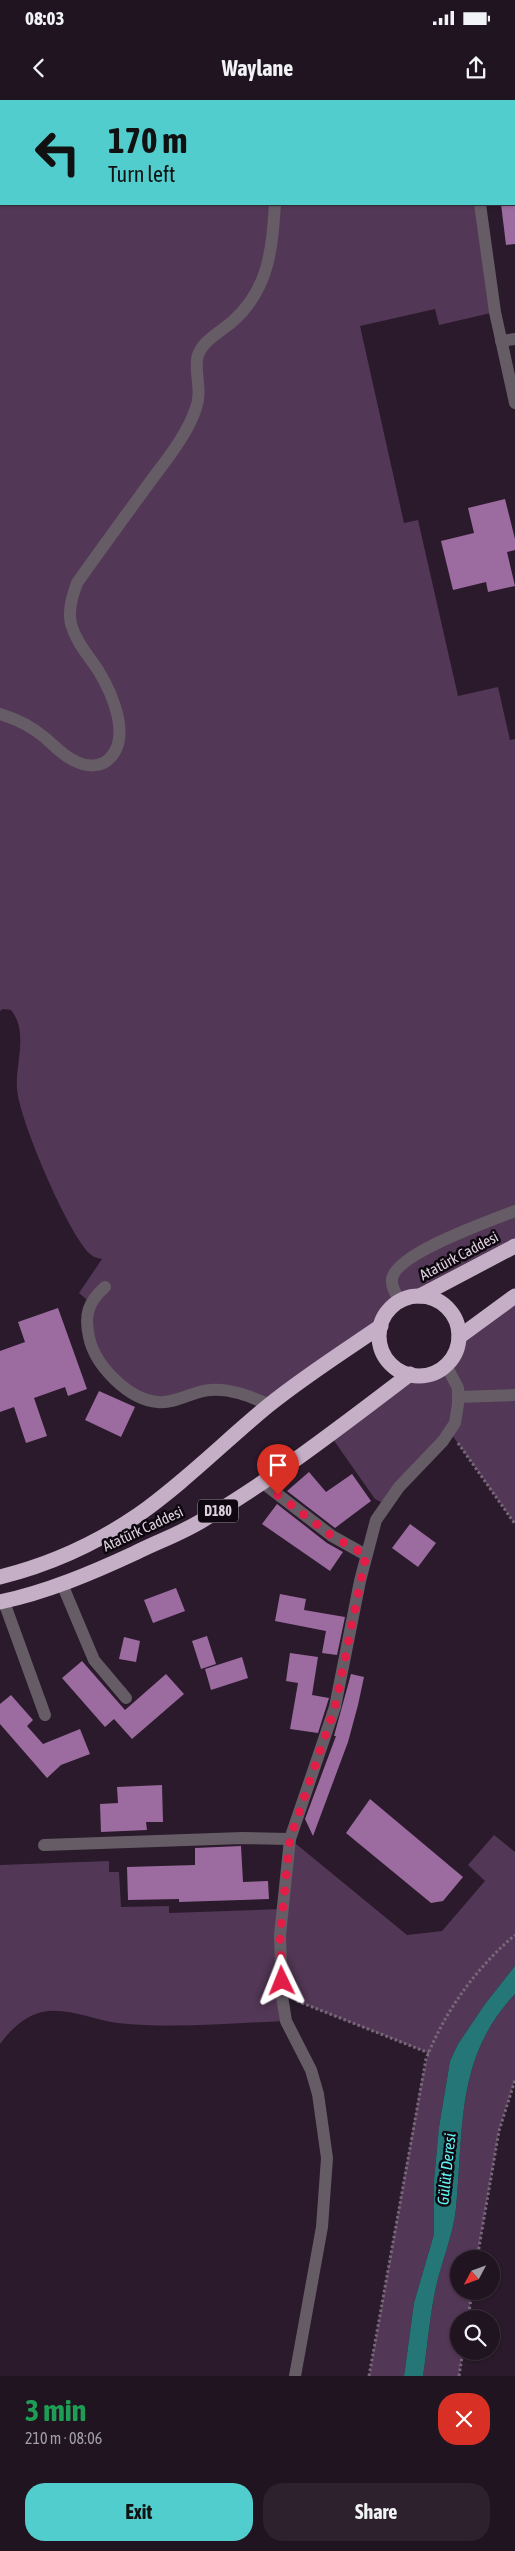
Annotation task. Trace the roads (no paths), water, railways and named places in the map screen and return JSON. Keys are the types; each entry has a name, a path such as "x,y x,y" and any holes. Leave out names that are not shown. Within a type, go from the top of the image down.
{"highway":[{"name":"Atatürk Caddesi","path":"0,1577 53,1559 103,1536 131,1519 178,1484 270,1405 380,1326 389,1310 400,1301 420,1296 515,1246"},
{"name":"Atatürk Caddesi","path":"420,1296 440,1302 448,1308 456,1321 459,1337"},
{"path":"380,1326 380,1342 385,1357 396,1368 410,1374 433,1373 446,1365 455,1352 459,1337 515,1296"},
{"name":"Atatürk Caddesi","path":"2,1602 62,1584 201,1522 263,1483 410,1374"}],"street":[{"path":"0,714 24,723 43,736 62,754 78,763 95,766 106,762 119,745 120,728 108,692 99,672 75,637 70,617 71,597 76,583 174,449 188,425 200,393 198,356 205,344 246,309 258,292 270,257 275,205"},
{"path":"480,205 486,258 501,341 515,403"},
{"path":"501,341 515,339"},
{"path":"400,1301 393,1288 392,1280 398,1267 448,1238 515,1211"},
{"path":"105,1287 95,1296 88,1308 86,1325 91,1345 102,1365 120,1383 141,1398 159,1402 210,1390 229,1391 270,1405"},
{"path":"295,2376 322,2227 326,2158 318,2094 311,2070 286,2021 282,1996 280,1935 290,1839 335,1707 366,1555 376,1520 385,1504 450,1432 457,1414 458,1397 455,1382 446,1365"},
{"path":"458,1397 515,1394"},
{"path":"263,1483 320,1527 366,1555"},
{"path":"62,1584 94,1660 126,1698"},
{"path":"2,1602 45,1715"},
{"path":"44,1845 232,1838 290,1839"}],"water":[{"name":"Gülüt Deresi","path":"515,1966 515,1994 496,2018 482,2043 472,2069 466,2095 462,2122 456,2208 434,2297 423,2376 404,2376 414,2303 434,2234 434,2180 439,2127 450,2061 458,2044 485,2004"}]}
